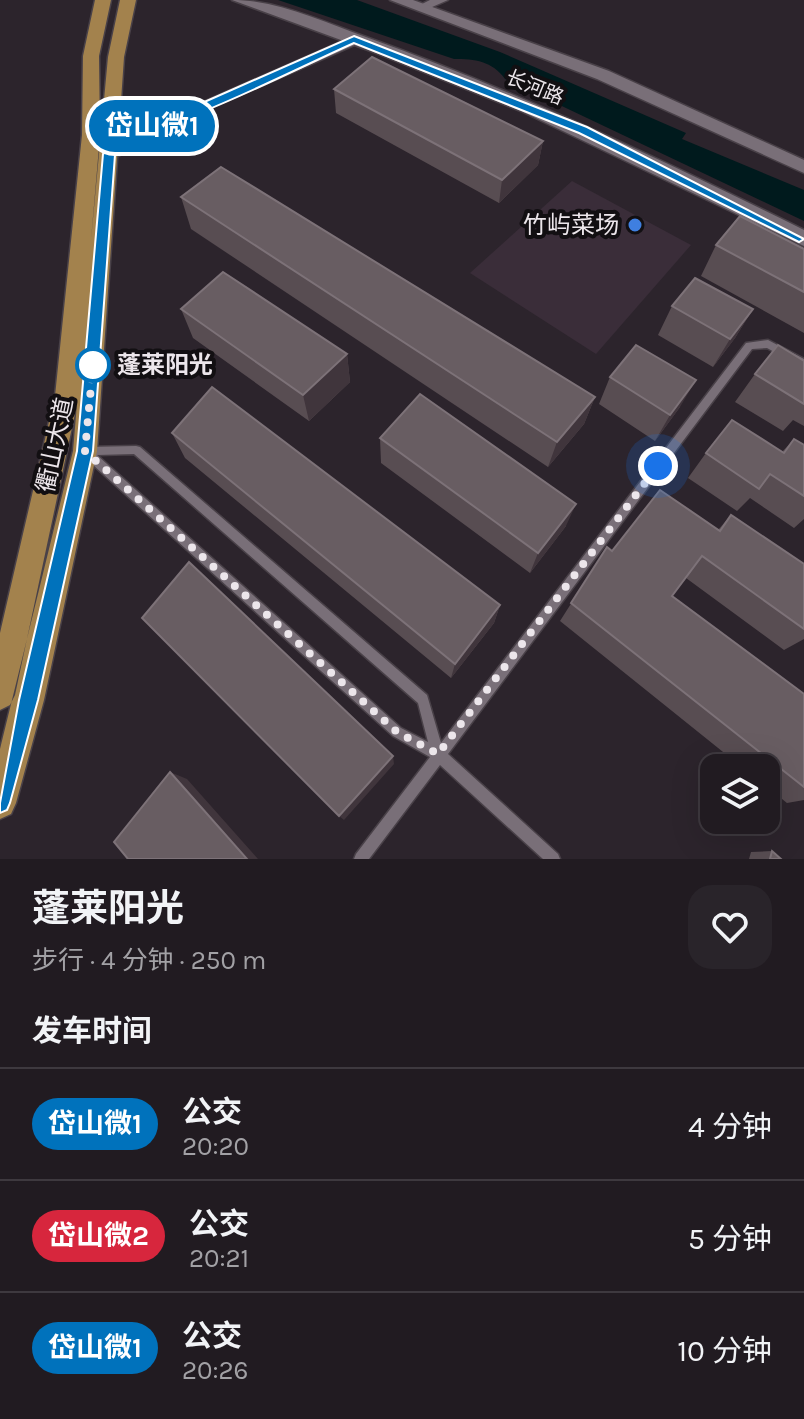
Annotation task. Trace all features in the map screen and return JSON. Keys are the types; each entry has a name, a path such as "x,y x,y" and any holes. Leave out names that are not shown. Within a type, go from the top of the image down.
{"main road":[{"name":"衢山大道","path":"0,695 67,396 91,135 91,56 103,0"},
{"name":"衢山大道","path":"0,803 29,700 85,451 116,57 128,0"},
{"name":"长河路","path":"240,0 354,40 583,130 804,239"},
{"name":"长河路","path":"398,0 603,75 804,167"}],"street":[{"path":"423,7 442,0"},
{"path":"109,154 147,128 197,110 354,40"},
{"path":"111,114 147,128"}],"lane":[{"path":"361,859 749,346 768,344 804,364"},
{"path":"85,451 136,450 423,699 438,754"},
{"path":"85,451 397,732 438,754 553,859"}],"shaded area":[{"path":"572,181 691,245 596,354 470,273"}],"water":[{"path":"278,0 357,0 500,52 686,133 682,139 804,190 804,221 505,79 489,65 454,59"}],"building":[{"path":"372,57 543,141 502,180 334,89"},
{"path":"221,167 595,397 557,442 181,197"},
{"path":"740,216 804,249 804,292 716,245"},
{"path":"223,272 347,354 303,395 181,309"},
{"path":"695,278 753,309 730,339 672,306"},
{"path":"636,345 696,380 670,415 610,377"},
{"path":"778,345 804,361 804,404 755,374"},
{"path":"212,387 500,605 455,664 172,433"},
{"path":"420,394 576,504 538,553 380,438"},
{"path":"732,420 784,453 794,439 804,445 804,496 770,474 759,489 706,453"},
{"path":"660,490 720,531 731,515 804,564 804,629 702,556 672,596 804,694 804,787 780,768 780,754 762,754 571,603 607,547 612,551"},
{"path":"189,562 393,756 339,816 142,618"},
{"path":"170,772 247,859 128,859 114,842"},
{"path":"772,851 781,859 770,859"}],"bus line":[{"name":"岱山微1","path":"0,803 29,700 85,451 109,154 128,140 147,128 197,110 354,40 583,130 804,239"}],"place":[{"name":"竹屿菜场","path":"635,225"},
{"name":"蓬莱阳光","path":"93,365"}],"route":[{"path":"93,365 85,451 397,732 438,754 658,466"}]}
